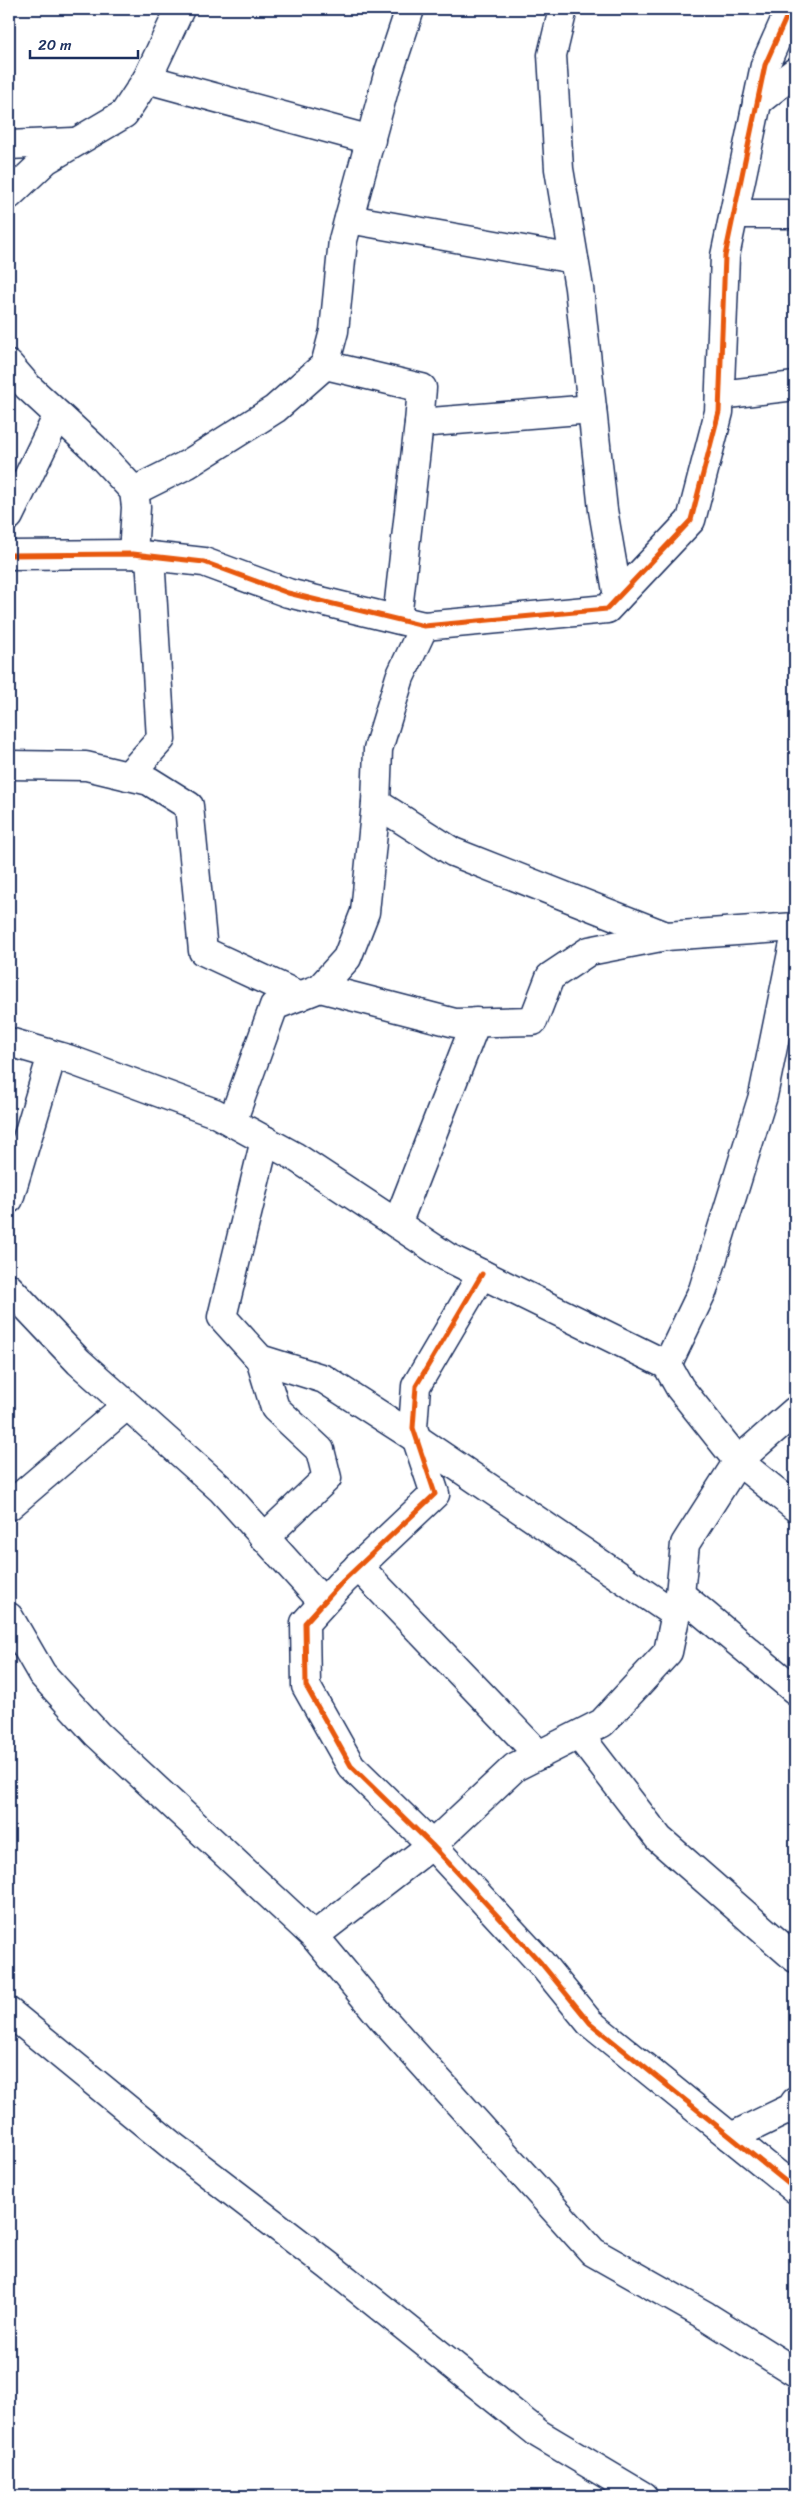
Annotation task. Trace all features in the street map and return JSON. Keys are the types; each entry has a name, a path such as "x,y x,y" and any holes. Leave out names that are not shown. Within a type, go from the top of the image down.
{"street":[{"path":"9,195 46,160 124,114 147,79 180,9"},
{"path":"134,491 188,464 275,409 325,365 334,331 343,240 388,75 410,9"},
{"path":"563,9 552,55 559,169 574,259 603,510 618,597"},
{"path":"9,555 142,555 204,562 288,593 424,626 607,609 690,520 719,412 726,256 734,214 765,65 790,9"},
{"path":"757,102 795,72"},
{"path":"147,79 371,140"},
{"path":"9,145 77,142"},
{"path":"734,214 795,214"},
{"path":"349,219 574,259"},
{"path":"9,365 94,448 134,491 161,739 128,776"},
{"path":"325,365 422,388 396,619"},
{"path":"720,395 795,386"},
{"path":"419,423 592,410"},
{"path":"9,516 58,414"},
{"path":"232,1122 274,1006 310,992 347,958 365,912 376,803 378,749 400,677 424,626"},
{"path":"9,765 86,766 149,781 189,806 203,951 310,992 455,1023 533,1021 550,977 589,951 666,936 795,927"},
{"path":"376,803 453,852 666,936"},
{"path":"667,1365 703,1290 763,1096 795,938"},
{"path":"397,1224 476,1022"},
{"path":"9,1042 52,1055 215,1113 294,1156 447,1257 667,1365 680,1388 738,1461 795,1507"},
{"path":"9,1199 52,1055"},
{"path":"264,1538 327,1478 320,1450 275,1408 260,1359 222,1317 265,1140"},
{"path":"482,1274 416,1386 413,1428 435,1494 358,1566 305,1623 306,1686 351,1766 432,1845 541,1963 590,2023 795,2189"},
{"path":"9,1288 79,1362 222,1490 323,1602"},
{"path":"260,1359 324,1379 678,1604 795,1690"},
{"path":"9,1506 126,1406"},
{"path":"314,1936 432,1845 515,1767 602,1723 668,1652 678,1604 685,1544 738,1461 795,1411"},
{"path":"358,1566 538,1755"},
{"path":"9,1617 42,1674 97,1734 314,1936 382,2018 593,2252 706,2316 795,2372"},
{"path":"579,1735 658,1839 795,1958"},
{"path":"9,2012 170,2144 329,2266 539,2434 643,2496"},
{"path":"731,2137 791,2108 795,2102"}],"cycle path":[{"path":"9,555 133,554 204,562 288,593 424,626 607,609 691,520 719,412 725,256 765,65 790,9"},
{"path":"482,1274 416,1386 413,1428 435,1494 343,1581 305,1623 306,1686 351,1766 432,1845 541,1963 590,2023 795,2189"}]}
